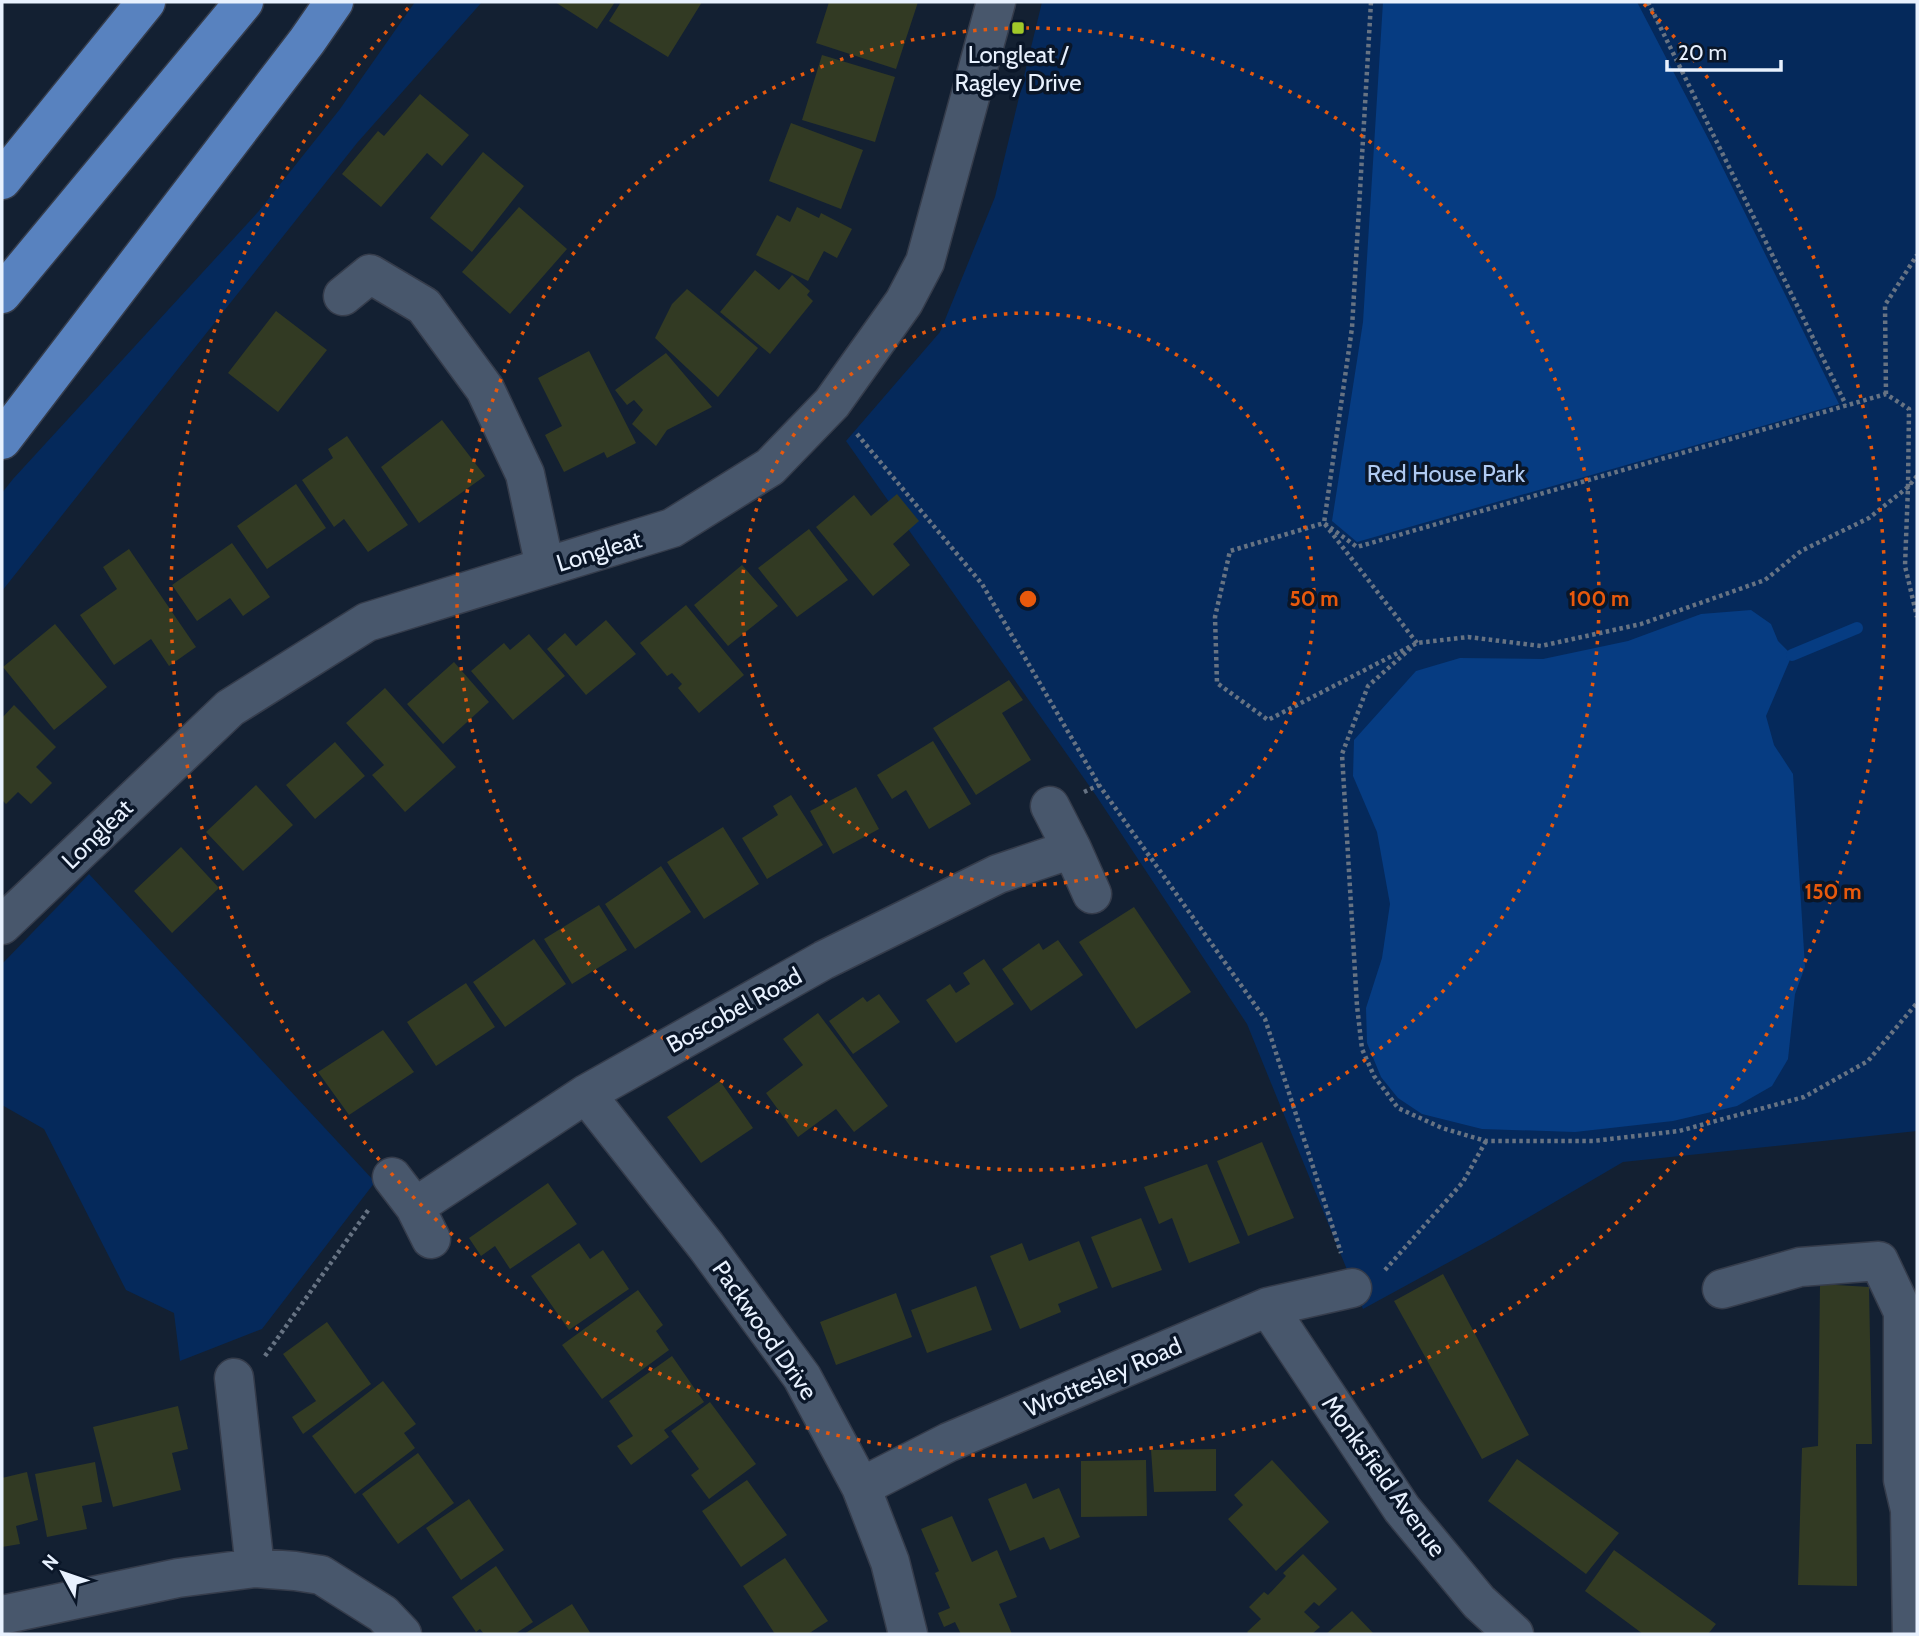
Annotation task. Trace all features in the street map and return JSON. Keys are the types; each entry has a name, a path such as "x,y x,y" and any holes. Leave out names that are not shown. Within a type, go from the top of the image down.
{"highway":[{"path":"2,180 146,2"},
{"path":"2,294 244,2"},
{"path":"2,440 334,2"}],"street":[{"name":"Longleat","path":"2,926 230,708 367,622 672,528 770,467 832,403 904,302 925,262 996,2"},
{"path":"343,296 370,274 424,306 485,388 526,474 545,567"},
{"path":"1050,806 1092,894"},
{"name":"Boscobel Road","path":"392,1177 423,1223 586,1094 836,954 998,874 1072,849"},
{"name":"Packwood Drive","path":"586,1094 706,1246 802,1377 861,1487 890,1562 908,1634"},
{"path":"1722,1289 1800,1268 1879,1261 1903,1312 1903,1480 1910,1510 1912,1634"},
{"name":"Wrottesley Road","path":"861,1487 949,1441 1268,1307 1352,1287"},
{"name":"Monksfield Avenue","path":"1268,1307 1402,1509 1479,1602 1514,1634"},
{"path":"232,1376 256,1568"},
{"path":"2,1615 178,1578 256,1568 321,1576 383,1614 401,1634"}],"path":[{"path":"1371,2 1352,328 1324,523 1417,643"},
{"path":"1648,2 1845,405"},
{"path":"1886,394 1885,305 1917,255"},
{"path":"1324,523 1357,547 1886,394 1909,409 1905,566 1917,617"},
{"path":"832,403 982,584 1099,785 1265,1019 1352,1287 1378,1278 1463,1182 1486,1141"},
{"path":"1324,523 1230,551 1215,617 1217,683 1268,720 1417,643 1468,637 1541,646 1641,624 1765,580 1801,551 1870,518 1908,487 1917,476"},
{"path":"1417,643 1368,685 1342,754 1362,1049 1374,1076 1398,1108 1442,1128 1486,1141 1593,1141 1679,1131 1804,1097 1868,1061 1917,1003"},
{"path":"232,1376 392,1177"}],"green space":[{"path":"415,2 482,2 357,143 2,591 2,493 258,212 340,109"},
{"name":"Red House Park","path":"1042,2 1917,2 1917,1131 1623,1162 1495,1237 1363,1309 1247,1024 1095,794 846,441 940,332 995,197"},
{"path":"89,874 375,1182 262,1329 180,1361 174,1313 126,1290 44,1129 2,1105 2,964"}],"shaded area":[{"path":"1383,2 1637,2 1711,144 1839,404 1357,542 1332,521 1363,322"},
{"path":"1751,610 1771,624 1778,641 1792,655 1766,716 1774,745 1793,774 1805,967 1795,994 1788,1059 1772,1086 1737,1106 1673,1121 1575,1132 1482,1129 1422,1114 1398,1098 1381,1077 1367,1043 1366,1008 1382,958 1390,904 1377,832 1353,776 1354,740 1416,671 1460,658 1543,659 1628,641 1701,614"}],"building":[{"path":"555,2 615,2 597,29"},
{"path":"621,2 702,2 668,57 609,21"},
{"path":"829,2 918,2 896,69 816,43"},
{"path":"822,55 895,77 875,142 802,120"},
{"path":"420,94 469,135 442,166 427,153 381,207 342,174 378,131 384,136"},
{"path":"791,123 863,150 841,209 769,181"},
{"path":"483,152 524,186 472,252 430,218"},
{"path":"519,207 567,249 510,314 462,272"},
{"path":"797,207 819,218 821,213 852,229 837,258 824,251 808,281 756,255 777,215 790,222"},
{"path":"755,270 779,290 792,275 810,291 807,295 813,301 770,354 720,312"},
{"path":"687,289 758,348 718,397 655,338 672,304"},
{"path":"276,311 327,350 278,412 228,373"},
{"path":"589,351 636,443 607,458 604,452 564,472 545,435 562,426 538,378"},
{"path":"666,353 712,407 667,430 656,446 632,424 643,410 634,400 627,405 615,390"},
{"path":"442,420 485,476 419,523 381,467"},
{"path":"347,436 408,525 368,552 344,519 334,527 302,480 333,458 328,449"},
{"path":"296,484 326,528 267,569 237,526"},
{"path":"897,494 919,521 893,544 910,565 873,596 816,527 854,495 871,516"},
{"path":"809,529 848,580 797,617 758,568"},
{"path":"232,543 270,597 243,616 230,598 197,621 172,585"},
{"path":"129,549 196,647 169,666 151,639 114,665 80,615 117,589 103,567"},
{"path":"742,565 778,606 728,646 694,605"},
{"path":"686,605 744,675 699,713 678,688 682,684 672,673 667,676 640,643"},
{"path":"606,620 636,654 586,695 547,649 565,633 576,646"},
{"path":"55,624 107,687 54,730 3,667"},
{"path":"529,634 565,676 513,720 471,671 504,643 510,650"},
{"path":"454,662 489,702 443,744 407,704"},
{"path":"1009,680 1023,700 1002,713 1031,760 976,795 933,728"},
{"path":"385,688 456,767 405,812 372,775 384,765 346,723"},
{"path":"14,705 56,747 36,767 52,783 31,804 18,792 6,804 2,800 2,718"},
{"path":"933,741 971,804 929,829 906,790 892,799 877,775"},
{"path":"335,742 365,776 315,819 286,785"},
{"path":"256,785 293,825 243,871 206,832"},
{"path":"856,787 879,829 833,854 810,811"},
{"path":"791,795 823,845 767,879 742,838 778,815 773,806"},
{"path":"723,827 759,884 704,919 667,862"},
{"path":"181,847 219,888 172,933 134,891"},
{"path":"661,866 691,912 635,949 605,904"},
{"path":"599,905 627,950 572,984 544,939"},
{"path":"1134,907 1191,992 1136,1029 1079,942"},
{"path":"534,939 566,984 505,1027 473,982"},
{"path":"1058,940 1083,975 1031,1011 1002,969 1039,943 1043,950"},
{"path":"984,959 1014,1004 956,1043 926,1000 950,984 956,993 970,984 963,973"},
{"path":"466,983 495,1027 436,1066 407,1022"},
{"path":"879,994 900,1022 853,1054 829,1021 863,997 867,1002"},
{"path":"818,1013 888,1106 854,1132 836,1109 798,1137 766,1093 803,1065 783,1039"},
{"path":"383,1030 414,1072 349,1115 318,1072"},
{"path":"720,1081 753,1128 701,1163 667,1117"},
{"path":"1262,1142 1294,1218 1248,1236 1217,1161"},
{"path":"1207,1164 1240,1243 1189,1263 1172,1218 1159,1224 1144,1187"},
{"path":"548,1183 577,1224 510,1269 495,1246 481,1256 469,1238"},
{"path":"1141,1218 1162,1270 1112,1288 1091,1237"},
{"path":"1079,1241 1098,1288 1058,1304 1061,1312 1020,1329 990,1256 1022,1243 1029,1261"},
{"path":"579,1243 590,1259 603,1250 629,1289 569,1330 531,1276"},
{"path":"1443,1274 1529,1435 1482,1459 1394,1301"},
{"path":"1820,1284 1869,1287 1872,1444 1856,1444 1857,1586 1798,1585 1802,1448 1818,1446"},
{"path":"976,1286 992,1330 927,1353 911,1310"},
{"path":"638,1290 663,1325 656,1331 669,1350 602,1399 562,1345"},
{"path":"896,1293 912,1337 836,1365 820,1322"},
{"path":"327,1322 371,1384 303,1434 292,1417 316,1401 283,1354"},
{"path":"672,1356 704,1402 664,1430 669,1437 631,1465 617,1446 633,1436 609,1401"},
{"path":"383,1381 416,1424 404,1433 415,1448 355,1494 312,1436"},
{"path":"710,1402 756,1464 709,1499 691,1475 699,1469 671,1431"},
{"path":"178,1406 188,1449 172,1453 181,1490 113,1507 93,1427"},
{"path":"1216,1449 1216,1491 1154,1492 1151,1450"},
{"path":"418,1453 454,1503 398,1544 362,1494"},
{"path":"1517,1459 1619,1533 1586,1574 1488,1501"},
{"path":"1146,1460 1147,1516 1081,1517 1081,1461"},
{"path":"1272,1460 1329,1522 1276,1571 1228,1519 1243,1505 1234,1495"},
{"path":"95,1462 102,1502 82,1506 87,1529 47,1537 35,1474"},
{"path":"27,1472 38,1520 16,1526 20,1544 2,1547 2,1478"},
{"path":"747,1480 787,1535 741,1567 702,1511"},
{"path":"1026,1483 1033,1499 1059,1488 1080,1537 1050,1550 1044,1537 1010,1551 988,1499"},
{"path":"469,1499 504,1550 461,1580 426,1528"},
{"path":"952,1516 972,1562 997,1550 1017,1597 999,1604 1012,1634 961,1634 955,1622 944,1627 938,1613 950,1608 935,1573 939,1571 921,1529"},
{"path":"1614,1550 1716,1624 1708,1634 1643,1634 1585,1591"},
{"path":"1303,1554 1337,1589 1319,1606 1314,1602 1304,1612 1320,1627 1312,1634 1249,1634 1247,1632 1261,1619 1249,1607 1264,1592 1268,1595 1286,1576 1283,1573"},
{"path":"785,1558 828,1621 808,1634 775,1634 743,1586"},
{"path":"496,1566 533,1622 515,1634 484,1634 480,1629 476,1632 452,1597"},
{"path":"572,1604 591,1634 524,1634"},
{"path":"1352,1611 1374,1634 1326,1634"}],"waterway":[{"path":"1792,655 1857,628"}],"place":[{"name":"Longleat / Ragley Drive","path":"1018,28"}]}
